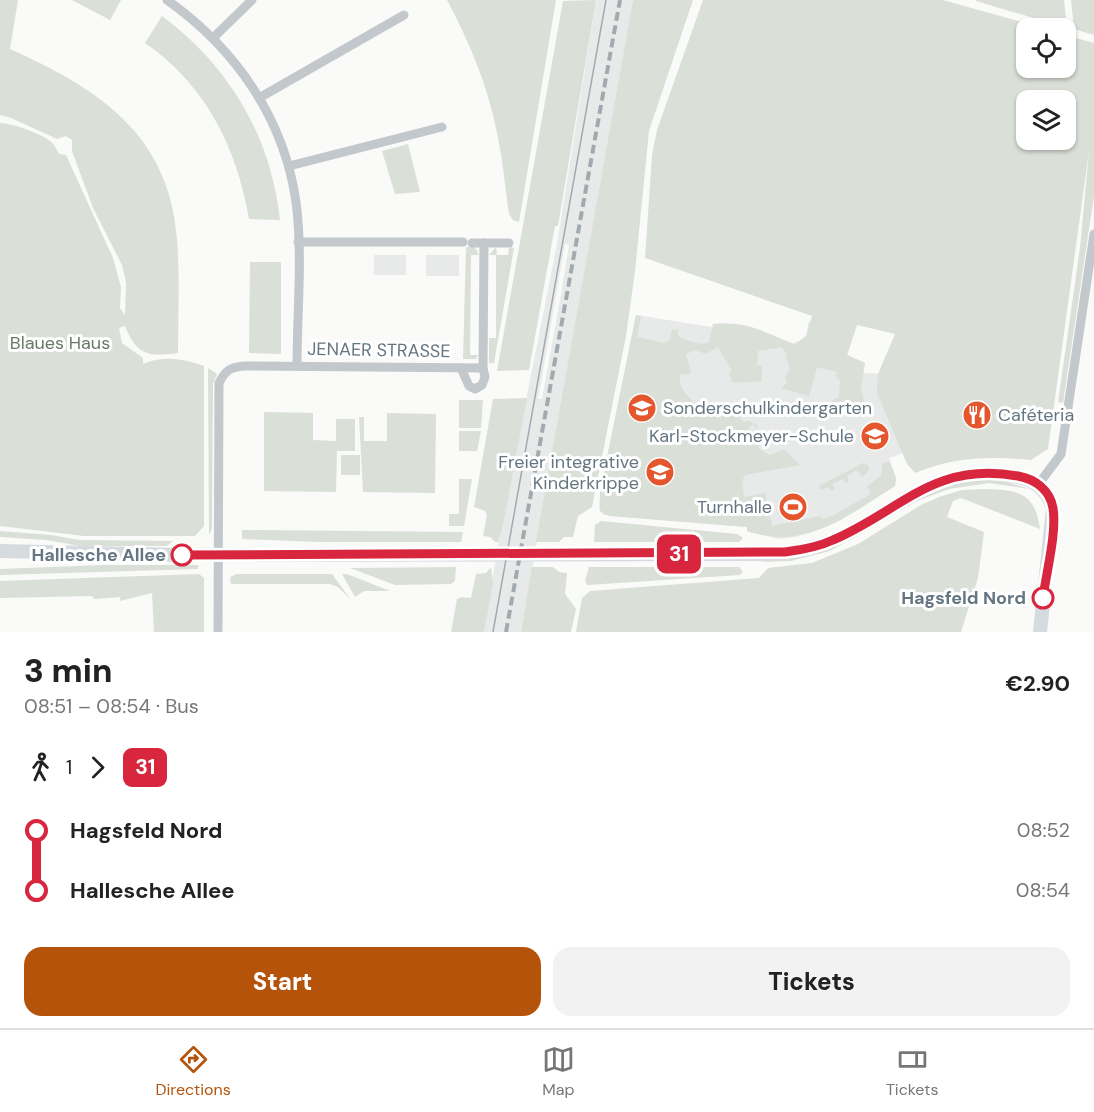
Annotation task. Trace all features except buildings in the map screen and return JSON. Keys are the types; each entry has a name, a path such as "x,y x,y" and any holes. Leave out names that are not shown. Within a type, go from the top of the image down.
{"main road":[{"path":"0,551 218,554 771,554 800,550 832,540 899,501 948,480 1001,474 1022,477 1038,485 1048,496 1053,516 1040,632"}],"street":[{"path":"167,0 213,38 237,64 259,98 276,130 289,166 296,201 297,366 231,367 224,373 219,383 218,632"},
{"path":"213,38 252,0"},
{"path":"259,98 404,15"},
{"path":"289,166 442,127"},
{"path":"1038,485 1061,454 1094,234"},
{"path":"298,242 509,243"},
{"path":"483,368 484,243"},
{"name":"JENAER STRASSE","path":"297,366 483,368 485,381 475,389 467,384 461,368"}],"shaded area":[{"path":"596,0 633,0 521,632 484,632 499,537 557,244","holes":["565,244 569,245 542,399 538,399"]},
{"path":"374,255 406,255 406,275 374,275"},
{"path":"426,255 459,255 459,276 426,276"},
{"path":"636,315 712,327 758,351 794,347 795,342 802,341 806,336 809,321 857,325 847,355 865,363 863,373 892,374 924,446 889,458 896,478 895,486 837,522 796,537 778,539 747,531 747,527 603,515 599,509 600,492"}],"green space":[{"name":"Blaues Haus","path":"0,0 18,0 10,49 73,81 100,99 124,120 144,143 160,171 171,202 177,239 178,353 159,355 145,352 134,343 125,326 119,328 122,343 143,358 143,364 174,359 204,366 204,526 195,536 84,536 0,526 0,123 20,127 37,134 50,141 59,154 66,155 113,258 121,287 120,308 125,315 126,282 122,265 93,208 72,151 72,140 66,136 57,139 0,115"},
{"path":"72,0 121,0 110,20"},
{"path":"447,0 556,0 519,222 513,220 509,214 499,143 483,81 463,31"},
{"path":"596,0 558,226 555,226 529,370 497,371 563,1"},
{"path":"633,0 693,0 649,131 626,336 592,507 578,516 573,537 564,537 559,542 536,542"},
{"path":"703,0 943,0 1016,20 1016,78 1076,78 1076,38 1094,43 1094,196 1063,403 1058,402 1080,248 1089,151 1048,449 1031,460 972,459 943,464 915,473 907,464 877,393 878,374 895,334 857,325 847,355 865,363 861,388 866,410 856,412 831,401 839,397 840,381 836,376 837,372 817,367 809,396 781,388 787,382 785,377 790,368 787,355 782,348 758,351 757,365 762,366 762,381 733,383 729,374 732,371 718,347 705,354 696,350 686,354 691,372 688,375 680,374 681,385 701,409 707,406 709,411 725,414 746,404 740,418 744,422 749,421 757,425 757,429 753,424 748,428 757,435 759,449 770,455 784,449 800,465 745,475 742,481 744,497 765,493 772,526 820,516 823,519 830,517 871,494 867,486 881,476 883,463 890,462 896,478 895,486 843,519 807,533 788,537 768,536 747,531 747,527 609,516 600,511 600,492 636,315 641,316 637,337 665,343 670,339 672,329 678,330 678,336 703,344 709,342 713,324 737,324 756,328 795,344 806,336 812,316 645,258 652,155 657,130"},
{"path":"1064,0 1066,18 1033,18 976,1"},
{"path":"1071,0 1094,0 1094,35 1076,30 1076,18 1073,18"},
{"path":"162,16 207,57 243,105 267,160 280,220 249,219 244,193 227,143 202,98 185,78 145,43"},
{"path":"408,144 420,192 395,194 382,151"},
{"path":"466,247 475,247 479,255 471,255 470,355 478,355 476,359 463,359"},
{"path":"496,247 497,255 508,255 509,247 514,248 494,363 489,363 489,338 496,338 496,255 489,255"},
{"path":"250,262 281,262 281,354 249,353"},
{"path":"208,368 217,374 213,384 212,529 209,535"},
{"path":"527,398 503,525 498,542 495,542 490,537 483,536 487,515 485,511 474,507 493,399"},
{"path":"459,400 483,400 481,428 459,428"},
{"path":"264,412 313,413 313,440 336,441 336,419 355,419 355,451 337,451 336,492 264,491"},
{"path":"387,413 436,414 435,493 363,492 359,417 364,417 364,441 387,441"},
{"path":"459,431 481,431 477,451 459,451"},
{"path":"341,455 360,455 360,475 341,475"},
{"path":"863,463 869,466 868,472 862,477 857,470 847,476 849,481 846,483 843,479 832,484 835,489 831,491 828,487 821,490 819,486"},
{"path":"459,479 472,479 464,526 449,526 449,514 459,514"},
{"path":"1004,481 1030,489 989,483 949,489 917,501 830,551 791,561 761,562 806,556 827,549 924,495 959,483"},
{"path":"962,490 1008,491 1024,496 1034,508 1040,529 961,498 953,501 947,517 984,532 978,578 961,632 576,632 582,598 590,591 759,578 768,568 812,563 858,544 921,505 939,497"},
{"path":"601,521 737,534 743,538 739,542 594,542 595,525"},
{"path":"242,530 463,532 461,542 320,542 242,539"},
{"path":"0,531 79,540 173,541 167,546 80,546 47,540 0,537"},
{"path":"103,565 198,565 198,569 0,575 0,569"},
{"path":"456,567 455,581 451,584 395,585 350,568"},
{"path":"491,567 493,583 484,632 451,632 457,599 471,598 476,574 486,573"},
{"path":"532,567 553,567 559,572 567,573 565,594 576,609 571,632 521,632"},
{"path":"589,567 739,567 743,572 740,575 587,585 585,581"},
{"path":"199,574 204,578 204,632 154,632 152,593 120,601 120,597 94,599 92,596 0,598 0,581"},
{"path":"237,574 332,574 351,600 338,587 330,584 231,584 230,577"},
{"path":"342,574 390,591 364,591 355,597"}],"tram line":[{"path":"493,632 606,0"}],"railway":[{"path":"506,632 620,0"}],"bus line":[{"name":"31","path":"182,555 771,554 800,550 832,540 933,484 977,474 1001,474 1030,480 1044,490 1051,501 1053,516 1043,598"}],"place":[{"name":"Sonderschulkindergarten","path":"642,408"},
{"name":"Caféteria","path":"977,415"},
{"name":"Karl-Stockmeyer-Schule","path":"875,436"},
{"name":"Freier integrative Kinderkrippe","path":"660,472"},
{"name":"Turnhalle","path":"793,507"},
{"name":"Hallesche Allee","path":"182,555"},
{"name":"Hagsfeld Nord","path":"1043,598"}]}
